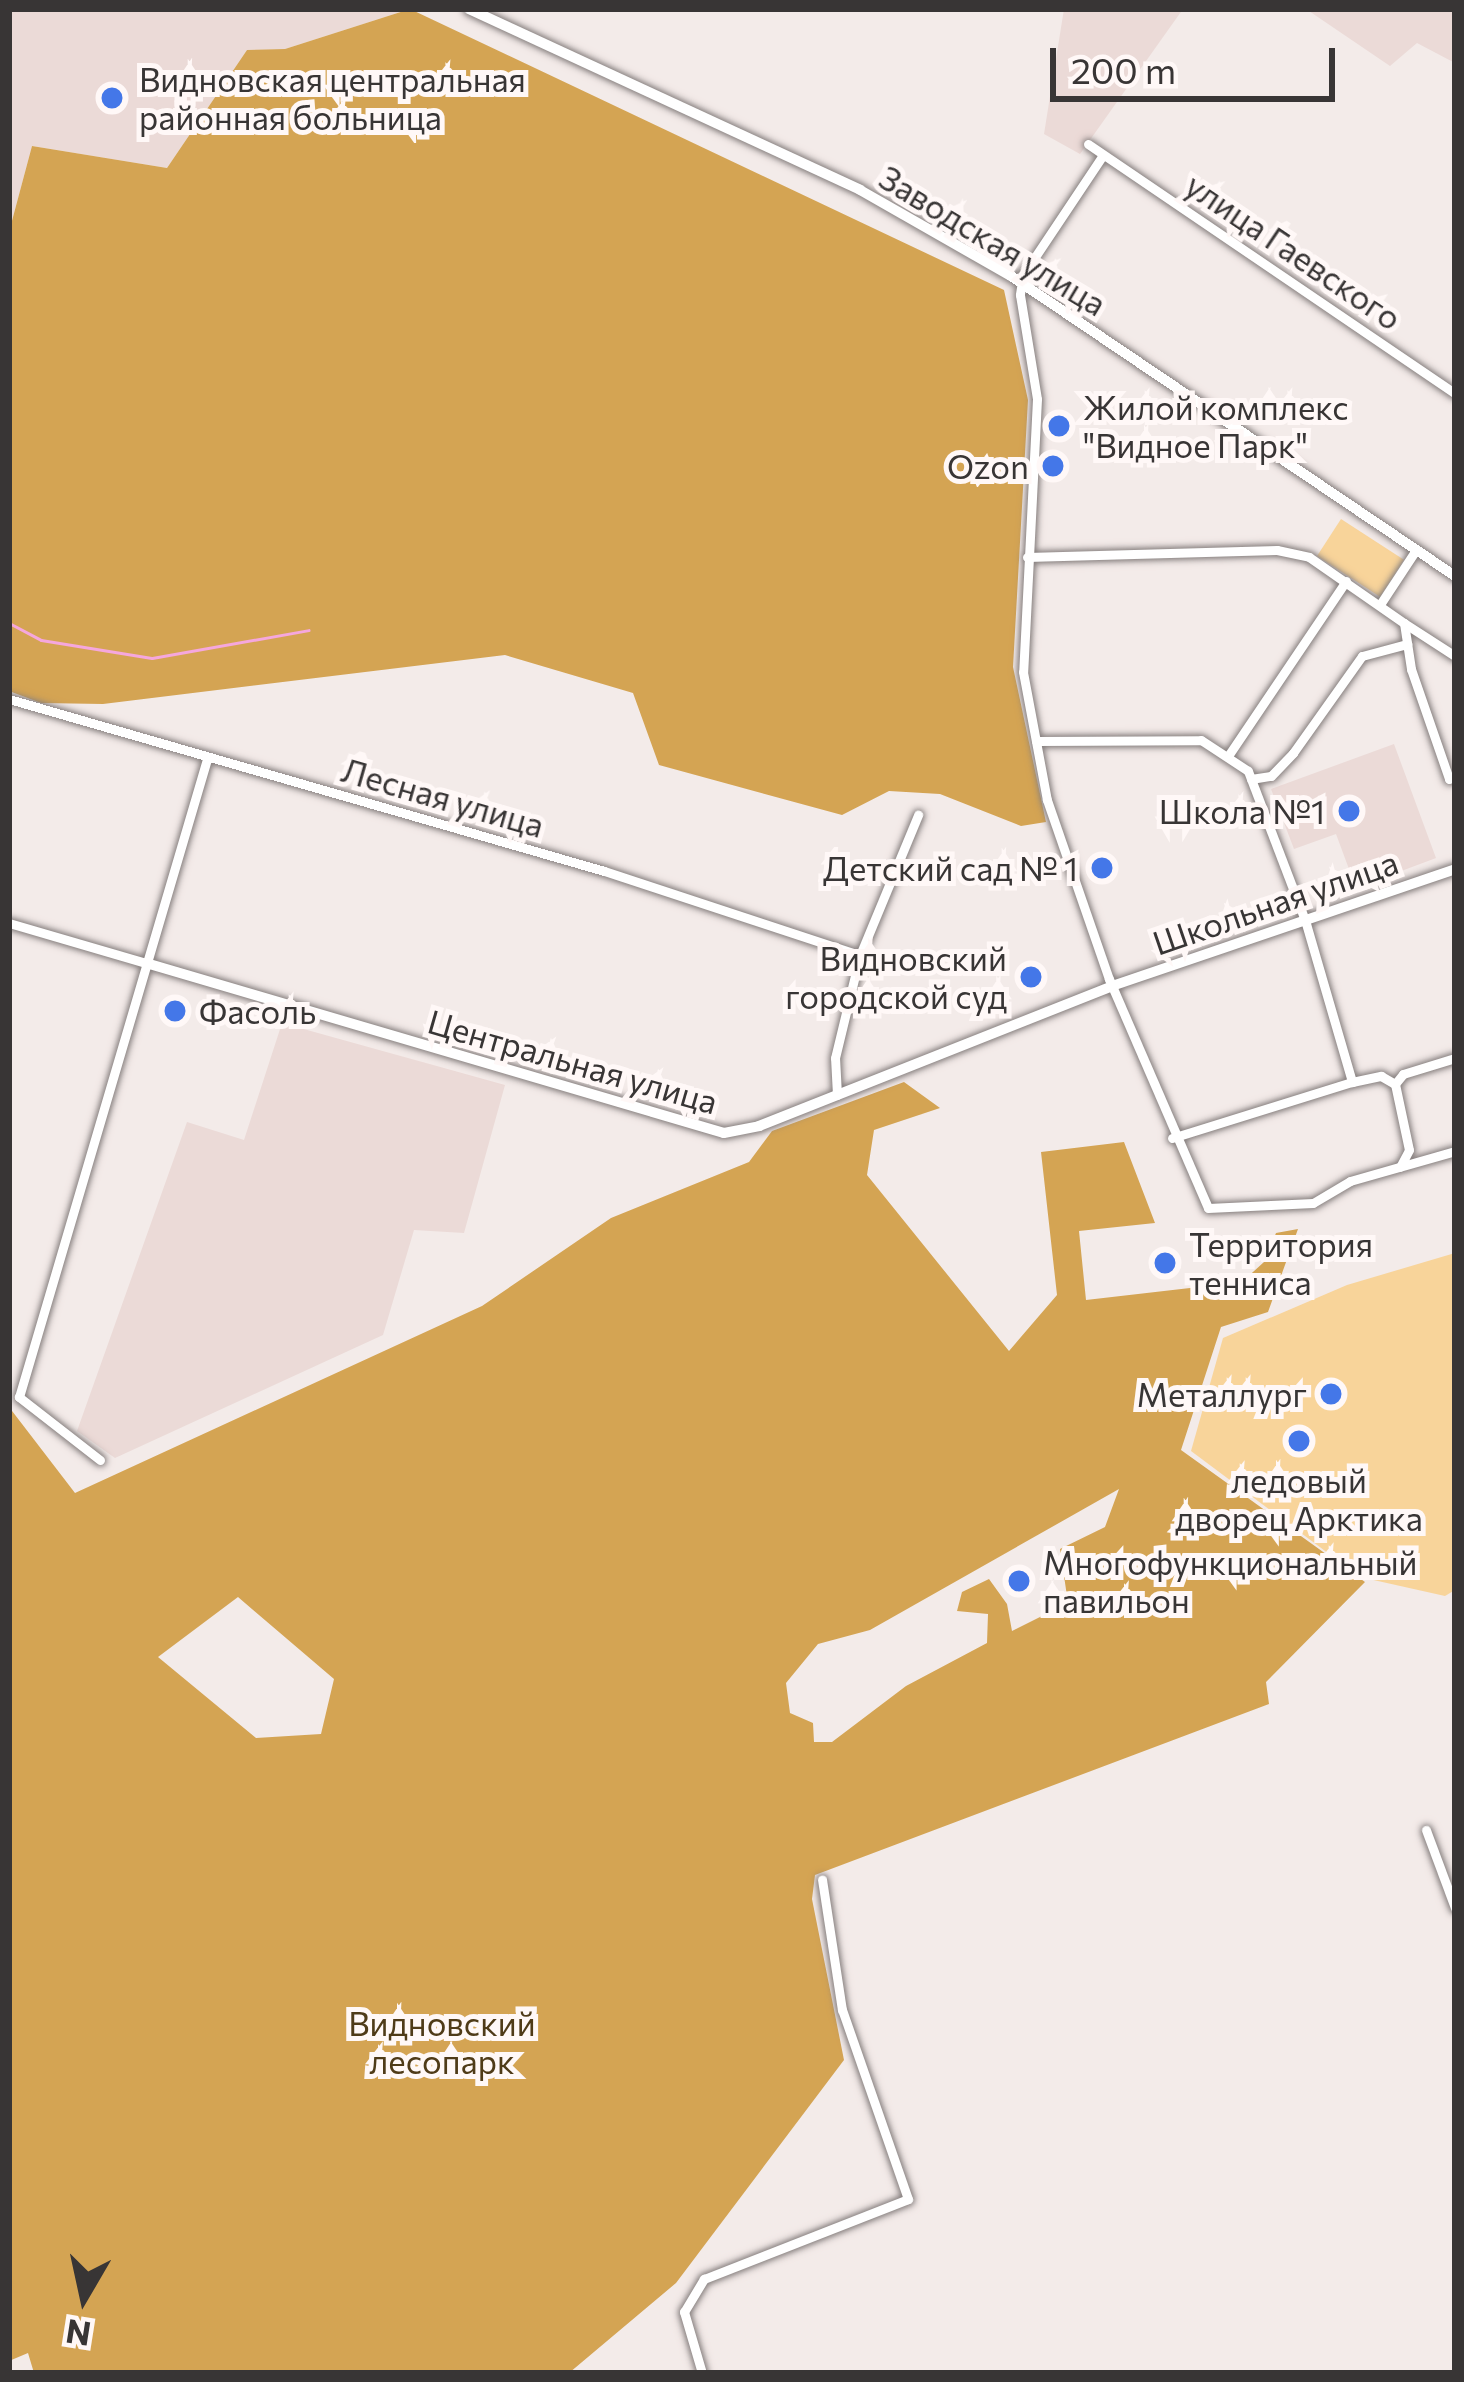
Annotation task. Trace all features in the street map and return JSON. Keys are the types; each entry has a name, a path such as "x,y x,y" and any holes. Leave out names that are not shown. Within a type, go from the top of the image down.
{"street":[{"name":"Заводская улица","path":"469,9 860,190 1022,283 1455,576"},
{"name":"улица Гаевского","path":"1088,144 1455,393"},
{"path":"1103,155 1022,283 1037,399 1023,673 1047,800 1112,986 1199,1203 1220,1211 1313,1203 1350,1181 1455,1151"},
{"path":"1027,557 1276,550 1309,557 1451,653 1455,635"},
{"path":"1381,603 1416,550"},
{"path":"1228,756 1346,581"},
{"path":"1404,622 1451,775"},
{"path":"1251,779 1271,776 1292,753 1362,656 1407,644"},
{"name":"Лесная улица","path":"9,699 604,872 860,955"},
{"path":"1036,741 1201,740 1228,756 1251,779 1305,920 1352,1082"},
{"path":"100,1460 19,1397 207,759"},
{"path":"837,1095 835,1058 860,955 918,815"},
{"name":"Школьная улица","path":"1112,986 1455,869"},
{"name":"Центральная улица","path":"9,923 724,1133 837,1095 1112,986"},
{"path":"1395,1084 1403,1074 1455,1058"},
{"path":"1172,1138 1381,1076 1395,1084 1409,1150 1400,1167"},
{"path":"1426,1830 1455,1908"},
{"path":"702,2373 683,2312 704,2279 908,2199 842,2010 823,1880"}],"shaded area":[{"name":"Видновская центральная районная больница","path":"9,9 410,9 285,49 247,50 167,168 32,146 9,232"},
{"path":"1064,9 1183,9 1080,154 1044,134"},
{"path":"1306,9 1455,9 1455,63 1417,43 1390,66"},
{"path":"1341,519 1404,560 1380,597 1317,556"},
{"name":"Школа №1","path":"1394,744 1436,858 1356,888 1336,834 1294,849 1271,789"},
{"path":"282,1023 505,1085 464,1233 414,1230 383,1335 115,1458 77,1431 187,1122 244,1140"},
{"name":"Металлург","path":"1455,1253 1455,1590 1445,1596 1360,1577 1191,1451 1223,1338 1347,1285"}],"green space":[{"path":"410,9 1004,290 1028,400 1013,667 1046,822 1021,826 940,794 889,791 842,815 659,765 633,693 505,655 103,704 41,703 9,691 9,232 32,146 167,168 247,50 285,49"},
{"name":"Видновский лесопарк","path":"904,1082 940,1108 874,1130 867,1175 1009,1351 1057,1295 1041,1152 1124,1142 1155,1223 1079,1231 1086,1300 1242,1282 1264,1262 1276,1233 1298,1229 1268,1312 1221,1327 1181,1450 1365,1582 1266,1682 1269,1704 815,1875 812,1899 844,2060 676,2283 569,2373 34,2373 28,2353 9,2361 9,1407 75,1493 482,1306 611,1218 749,1162 772,1131","holes":["1119,1489 1105,1527 1060,1549 1068,1603 1012,1631 1007,1604 989,1579 962,1592 957,1611 988,1614 987,1643 906,1686 832,1742 814,1742 813,1723 790,1713 786,1683 818,1644 870,1630","238,1597 334,1679 321,1734 256,1738 158,1657"]}],"waterway":[{"path":"9,623 41,640 152,658 309,630"}],"place":[{"name":"Видновская центральная районная больница","path":"112,98"},
{"name":"Жилой комплекс \"Видное Парк\"","path":"1059,426"},
{"name":"Ozon","path":"1053,466"},
{"name":"Школа №1","path":"1349,811"},
{"name":"Детский сад № 1","path":"1102,868"},
{"name":"Видновский городской суд","path":"1031,977"},
{"name":"Фасоль","path":"175,1011"},
{"name":"Территория тенниса","path":"1165,1263"},
{"name":"Металлург","path":"1331,1394"},
{"name":"ледовый дворец Арктика","path":"1299,1441"},
{"name":"Многофункциональный павильон","path":"1019,1581"}]}
